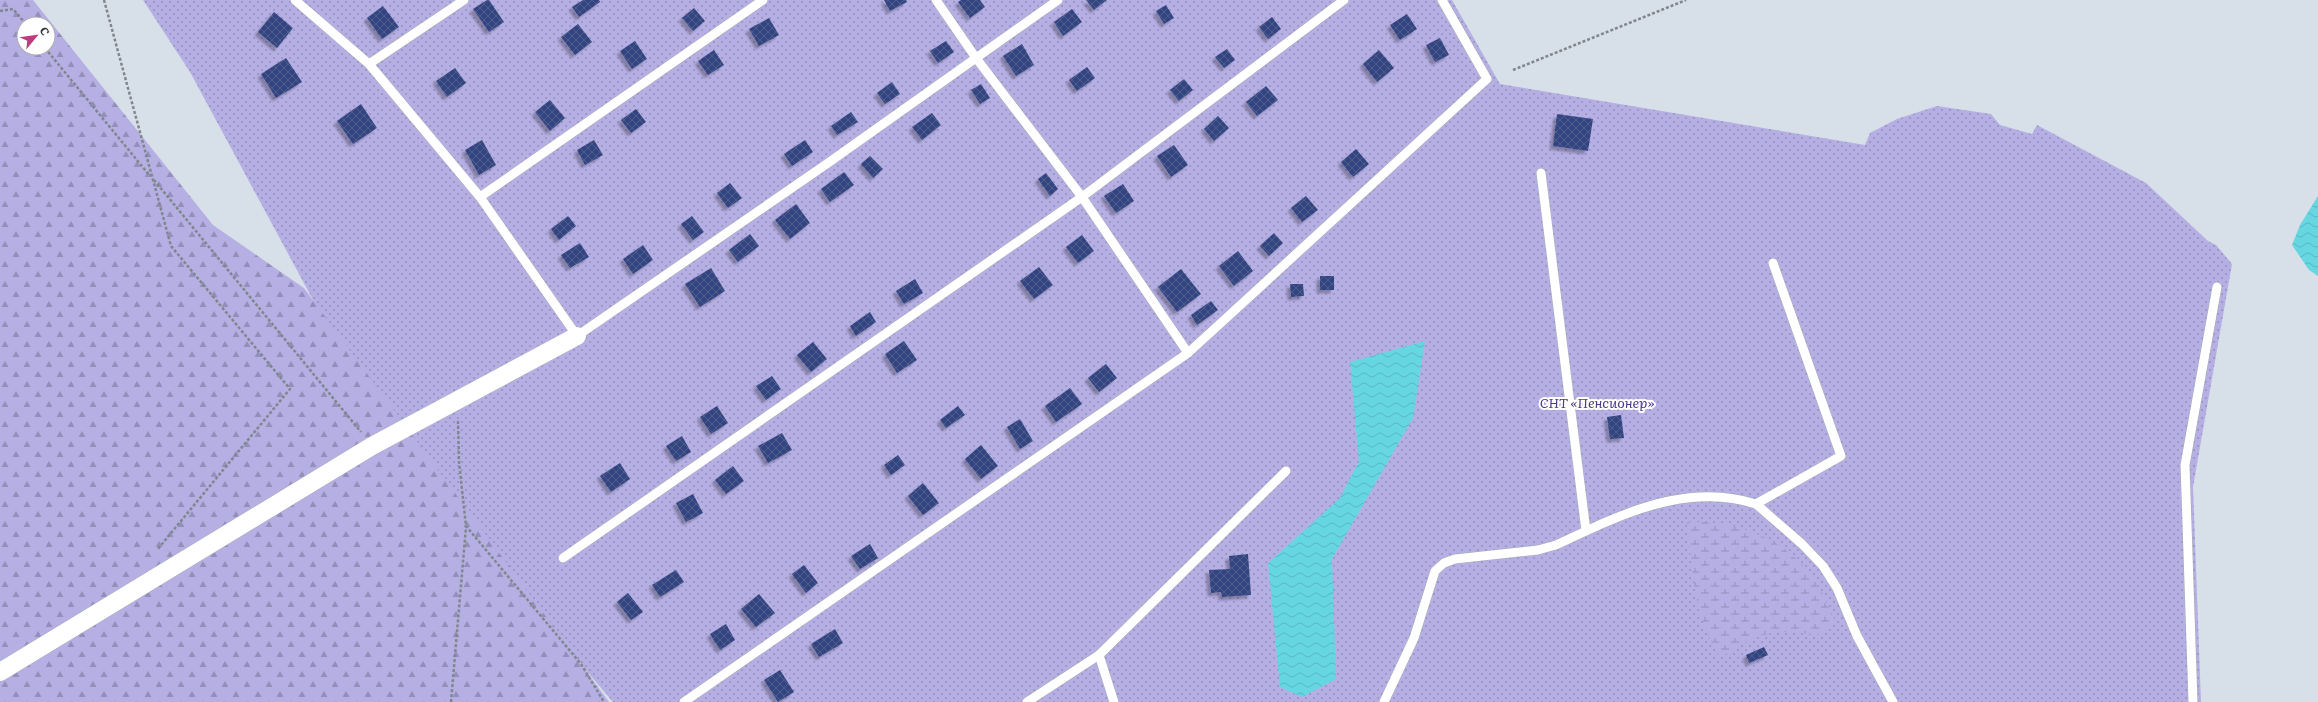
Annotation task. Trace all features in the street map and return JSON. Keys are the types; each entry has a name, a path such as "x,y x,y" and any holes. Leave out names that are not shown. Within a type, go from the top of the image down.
{"street":[{"path":"0,672 372,446 577,336"}],"lane":[{"path":"295,0 369,64 480,197 577,336 1058,0"},
{"path":"369,64 464,0"},
{"path":"480,197 763,0"},
{"path":"936,0 976,58 1082,197 1188,353"},
{"path":"563,558 1082,197 1344,0"},
{"path":"684,702 1188,353 1487,79 1442,0"},
{"path":"1541,173 1586,531"},
{"path":"1756,504 1841,456 1773,263"},
{"path":"2193,702 2184,465 2217,287"},
{"path":"1027,702 1099,655 1286,470"},
{"path":"1384,702 1414,638 1435,571 1444,563 1455,559 1538,550 1642,507 1674,500 1708,497 1730,498 1756,504 1802,544 1822,566 1837,588 1863,648 1893,702"},
{"path":"1099,655 1114,702"}],"path":[{"path":"104,0 171,246 290,389 157,550"},
{"path":"1513,70 1686,0"},
{"path":"0,11 13,9 19,16"},
{"path":"52,56 372,446"},
{"path":"451,702 466,526 459,462 457,400"},
{"path":"466,526 581,664 604,702"}],"green space":[{"path":"0,0 33,0 46,16 16,16 16,56 56,56 56,29 213,225 304,288 609,702 0,702"},
{"name":"СНТ «Пенсионер»","path":"143,0 1452,0 1500,84 1865,145 1870,133 1897,119 1937,106 1991,114 2000,125 2032,134 2037,125 2146,183 2208,241 2216,245 2232,264 2193,487 2201,702 613,702 387,437 190,72"},
{"path":"1687,522 1707,522 1744,529 1777,544 1792,555 1806,569 1818,585 1834,618 1831,626 1820,634 1793,632 1770,633 1744,643 1720,658 1704,625 1699,608 1693,576"}],"water":[{"path":"2318,196 2318,276 2309,270 2292,245 2300,225"},
{"path":"1425,341 1413,418 1332,559 1336,679 1302,697 1280,687 1268,563 1340,498 1359,461 1350,362"}],"building":[{"path":"489,0 504,22 489,32 473,9"},
{"path":"583,0 599,0 600,2 579,17 572,7"},
{"path":"884,0 906,0 907,2 890,11"},
{"path":"961,0 980,0 985,7 970,18 958,2"},
{"path":"1086,0 1107,0 1094,10"},
{"path":"1166,5 1174,18 1164,24 1156,11"},
{"path":"383,6 399,27 382,39 367,18"},
{"path":"694,8 705,21 693,31 682,18"},
{"path":"1072,9 1082,22 1063,36 1054,22"},
{"path":"274,12 293,28 277,48 258,32"},
{"path":"1407,14 1417,29 1400,40 1390,25"},
{"path":"1272,17 1281,29 1268,39 1259,27"},
{"path":"769,18 779,35 759,46 749,29"},
{"path":"578,24 592,42 575,55 561,37"},
{"path":"1440,38 1449,55 1435,62 1426,45"},
{"path":"635,41 647,59 632,69 620,51"},
{"path":"946,41 954,52 938,63 930,51"},
{"path":"1022,44 1034,65 1016,76 1003,56"},
{"path":"1227,49 1235,60 1224,68 1215,57"},
{"path":"714,50 724,65 708,75 698,61"},
{"path":"1379,50 1394,68 1377,82 1363,64"},
{"path":"286,58 302,82 276,98 261,74"},
{"path":"1087,67 1095,78 1077,91 1069,80"},
{"path":"455,68 466,83 447,97 436,81"},
{"path":"1184,79 1193,90 1179,101 1170,90"},
{"path":"892,82 900,94 885,104 877,93"},
{"path":"981,84 990,98 980,104 971,90"},
{"path":"1266,86 1278,100 1257,116 1246,102"},
{"path":"550,100 565,118 550,131 535,112"},
{"path":"361,104 377,128 353,144 337,121"},
{"path":"636,109 646,122 631,133 621,120"},
{"path":"851,112 858,122 837,135 831,126"},
{"path":"932,113 941,125 922,140 912,127"},
{"path":"1557,114 1593,119 1588,151 1553,146"},
{"path":"1218,116 1229,128 1214,141 1204,129"},
{"path":"482,140 496,165 479,175 465,150"},
{"path":"594,140 603,155 585,165 577,150"},
{"path":"805,140 813,152 792,166 784,154"},
{"path":"1174,145 1188,165 1171,177 1157,156"},
{"path":"1356,149 1369,164 1353,177 1341,162"},
{"path":"870,156 883,169 873,178 861,164"},
{"path":"844,172 854,185 830,202 821,189"},
{"path":"1046,173 1058,189 1050,196 1038,179"},
{"path":"730,183 742,198 728,208 717,193"},
{"path":"1123,184 1134,201 1116,213 1104,196"},
{"path":"1306,196 1318,210 1302,222 1291,208"},
{"path":"796,204 810,223 790,239 775,220"},
{"path":"568,216 576,226 559,240 551,229"},
{"path":"692,216 704,232 693,240 681,224"},
{"path":"1274,233 1283,243 1269,256 1260,246"},
{"path":"750,234 759,246 738,262 729,250"},
{"path":"1082,235 1094,251 1078,263 1066,247"},
{"path":"580,243 589,257 570,268 561,255"},
{"path":"643,245 653,260 633,274 623,259"},
{"path":"1238,251 1253,271 1234,286 1219,266"},
{"path":"1039,267 1053,285 1034,299 1020,281"},
{"path":"711,268 725,291 700,307 685,284"},
{"path":"1181,269 1201,294 1177,312 1158,287"},
{"path":"1320,276 1334,276 1334,290 1320,290"},
{"path":"915,279 923,293 904,304 896,291"},
{"path":"1290,284 1303,284 1304,296 1291,297"},
{"path":"1211,301 1218,310 1197,325 1191,315"},
{"path":"870,312 876,322 856,336 850,326"},
{"path":"904,341 917,360 897,373 885,354"},
{"path":"813,342 827,359 811,372 797,355"},
{"path":"1106,364 1117,378 1099,392 1088,378"},
{"path":"772,376 781,389 766,400 756,386"},
{"path":"1070,388 1082,404 1056,422 1045,406"},
{"path":"717,406 728,423 711,434 700,417"},
{"path":"958,406 965,415 946,428 940,420"},
{"path":"1621,415 1624,438 1610,439 1607,417"},
{"path":"1020,419 1033,441 1020,449 1007,427"},
{"path":"782,433 792,450 768,463 758,446"},
{"path":"682,436 691,452 676,461 666,446"},
{"path":"981,445 998,466 981,479 965,459"},
{"path":"898,455 905,465 891,475 884,465"},
{"path":"620,463 630,479 611,492 600,476"},
{"path":"733,466 744,481 726,494 715,480"},
{"path":"923,483 939,503 923,515 908,496"},
{"path":"693,494 703,513 686,522 676,503"},
{"path":"870,544 878,558 860,569 851,556"},
{"path":"1248,554 1251,595 1222,597 1221,592 1211,593 1209,570 1230,569 1229,556"},
{"path":"804,565 818,583 806,593 792,574"},
{"path":"676,570 684,582 660,597 652,585"},
{"path":"628,593 643,612 631,620 617,602"},
{"path":"759,594 775,613 756,627 741,609"},
{"path":"726,624 735,640 720,650 710,634"},
{"path":"835,629 843,643 819,657 811,644"},
{"path":"1764,647 1768,655 1749,663 1746,655"},
{"path":"780,670 794,692 778,702 764,680"}]}
